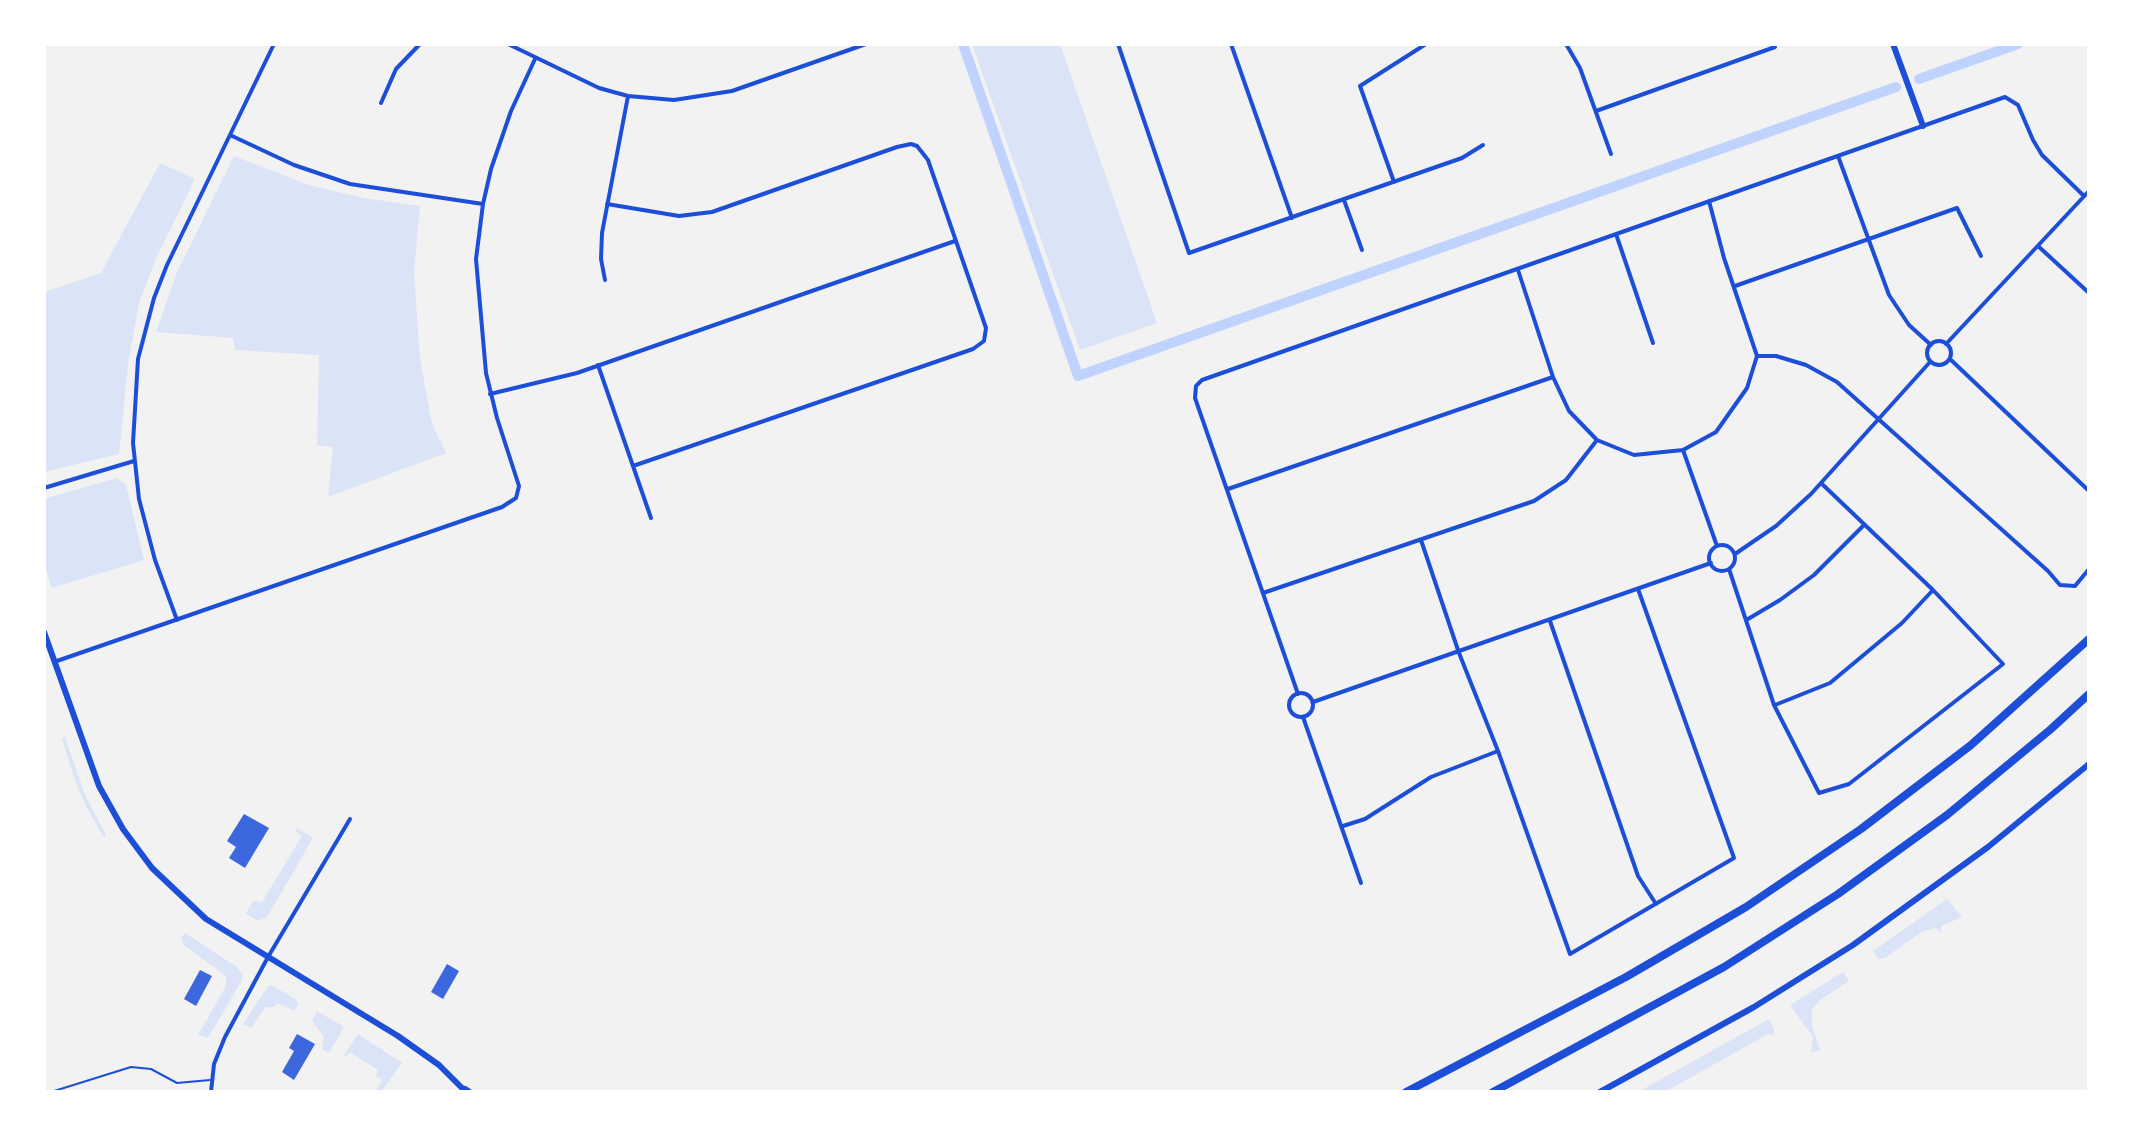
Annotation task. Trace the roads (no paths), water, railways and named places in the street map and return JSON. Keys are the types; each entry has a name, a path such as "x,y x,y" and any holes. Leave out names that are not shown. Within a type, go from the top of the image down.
{"highway":[{"path":"1406,1092 1626,977 1746,907 1861,829 1971,745 2089,639"},
{"path":"1493,1092 1724,967 1838,894 1947,815 2089,694"}],"street":[{"path":"177,620 148,539 139,499 134,461 135,387 147,321 167,265 274,44"},
{"path":"381,103 396,69 420,44"},
{"path":"508,44 599,88 628,96 674,100 718,95 866,44"},
{"path":"1118,44 1189,253 1462,158 1483,145"},
{"path":"1231,44 1292,218"},
{"path":"1394,182 1360,86 1426,44"},
{"path":"1566,44 1580,68 1611,154"},
{"path":"1893,44 1923,126"},
{"path":"1596,111 1774,46"},
{"path":"54,662 516,498 519,486 490,394 481,338 476,259 483,204 500,139 535,59"},
{"path":"605,280 601,250 628,96"},
{"path":"1298,694 1195,398 1196,386 1211,376 2005,97 2018,105 2042,155 2084,196"},
{"path":"230,135 294,165 338,181 483,204"},
{"path":"607,204 679,216 712,212 897,147 917,146 926,154 984,321 986,335 984,341 973,349 633,466"},
{"path":"1838,156 1897,309 1931,345"},
{"path":"1946,344 2089,191"},
{"path":"1344,200 1362,250"},
{"path":"1518,270 1553,377 1569,411 1597,440 1634,455 1683,450 1716,432 1747,388 1757,356 1724,258 1709,201"},
{"path":"1735,286 1957,208 1981,256"},
{"path":"1616,234 1653,343"},
{"path":"490,394 549,381 598,365 956,241"},
{"path":"2038,246 2089,293"},
{"path":"1938,342 1946,344 1951,351 1950,359 1942,365 1930,362 1927,353 1931,345 1938,342"},
{"path":"1757,356 1776,356 1806,365 1837,382 2060,585 2075,586 2089,569"},
{"path":"1950,359 2089,491"},
{"path":"1735,554 1776,526 1821,483 1930,362"},
{"path":"598,365 651,518"},
{"path":"1228,489 1553,377"},
{"path":"1263,593 1534,501 1566,480 1597,440"},
{"path":"1683,450 1717,546"},
{"path":"44,488 134,461"},
{"path":"1729,569 1774,705 1819,793 1849,784 2003,664 1933,590 1821,483"},
{"path":"1748,619 1814,575 1864,525"},
{"path":"1421,540 1459,653 1498,751 1570,954 1734,858 1638,589"},
{"path":"1717,546 1729,547 1735,554 1729,569 1721,571 1711,563 1710,554 1717,546"},
{"path":"1313,702 1711,563"},
{"path":"1774,705 1830,683 1902,623 1933,590"},
{"path":"1550,621 1638,876 1656,904"},
{"path":"44,632 99,786 132,842 161,877 193,908 225,931 398,1036 439,1065 466,1092"},
{"path":"1298,694 1309,696 1313,702 1312,710 1303,717 1290,710 1292,698 1298,694"},
{"path":"1303,717 1361,883"},
{"path":"1342,827 1365,819 1431,777 1498,751"},
{"path":"1600,1092 1754,1007 1853,945 1988,847 2089,764"},
{"path":"211,1092 214,1064 225,1037 268,957 350,819"}],"lane":[{"path":"51,1092 131,1067 151,1069 177,1083 211,1079"}],"waterway":[{"path":"963,44 1078,376 1896,87"},
{"path":"1919,79 2018,44"}]}
